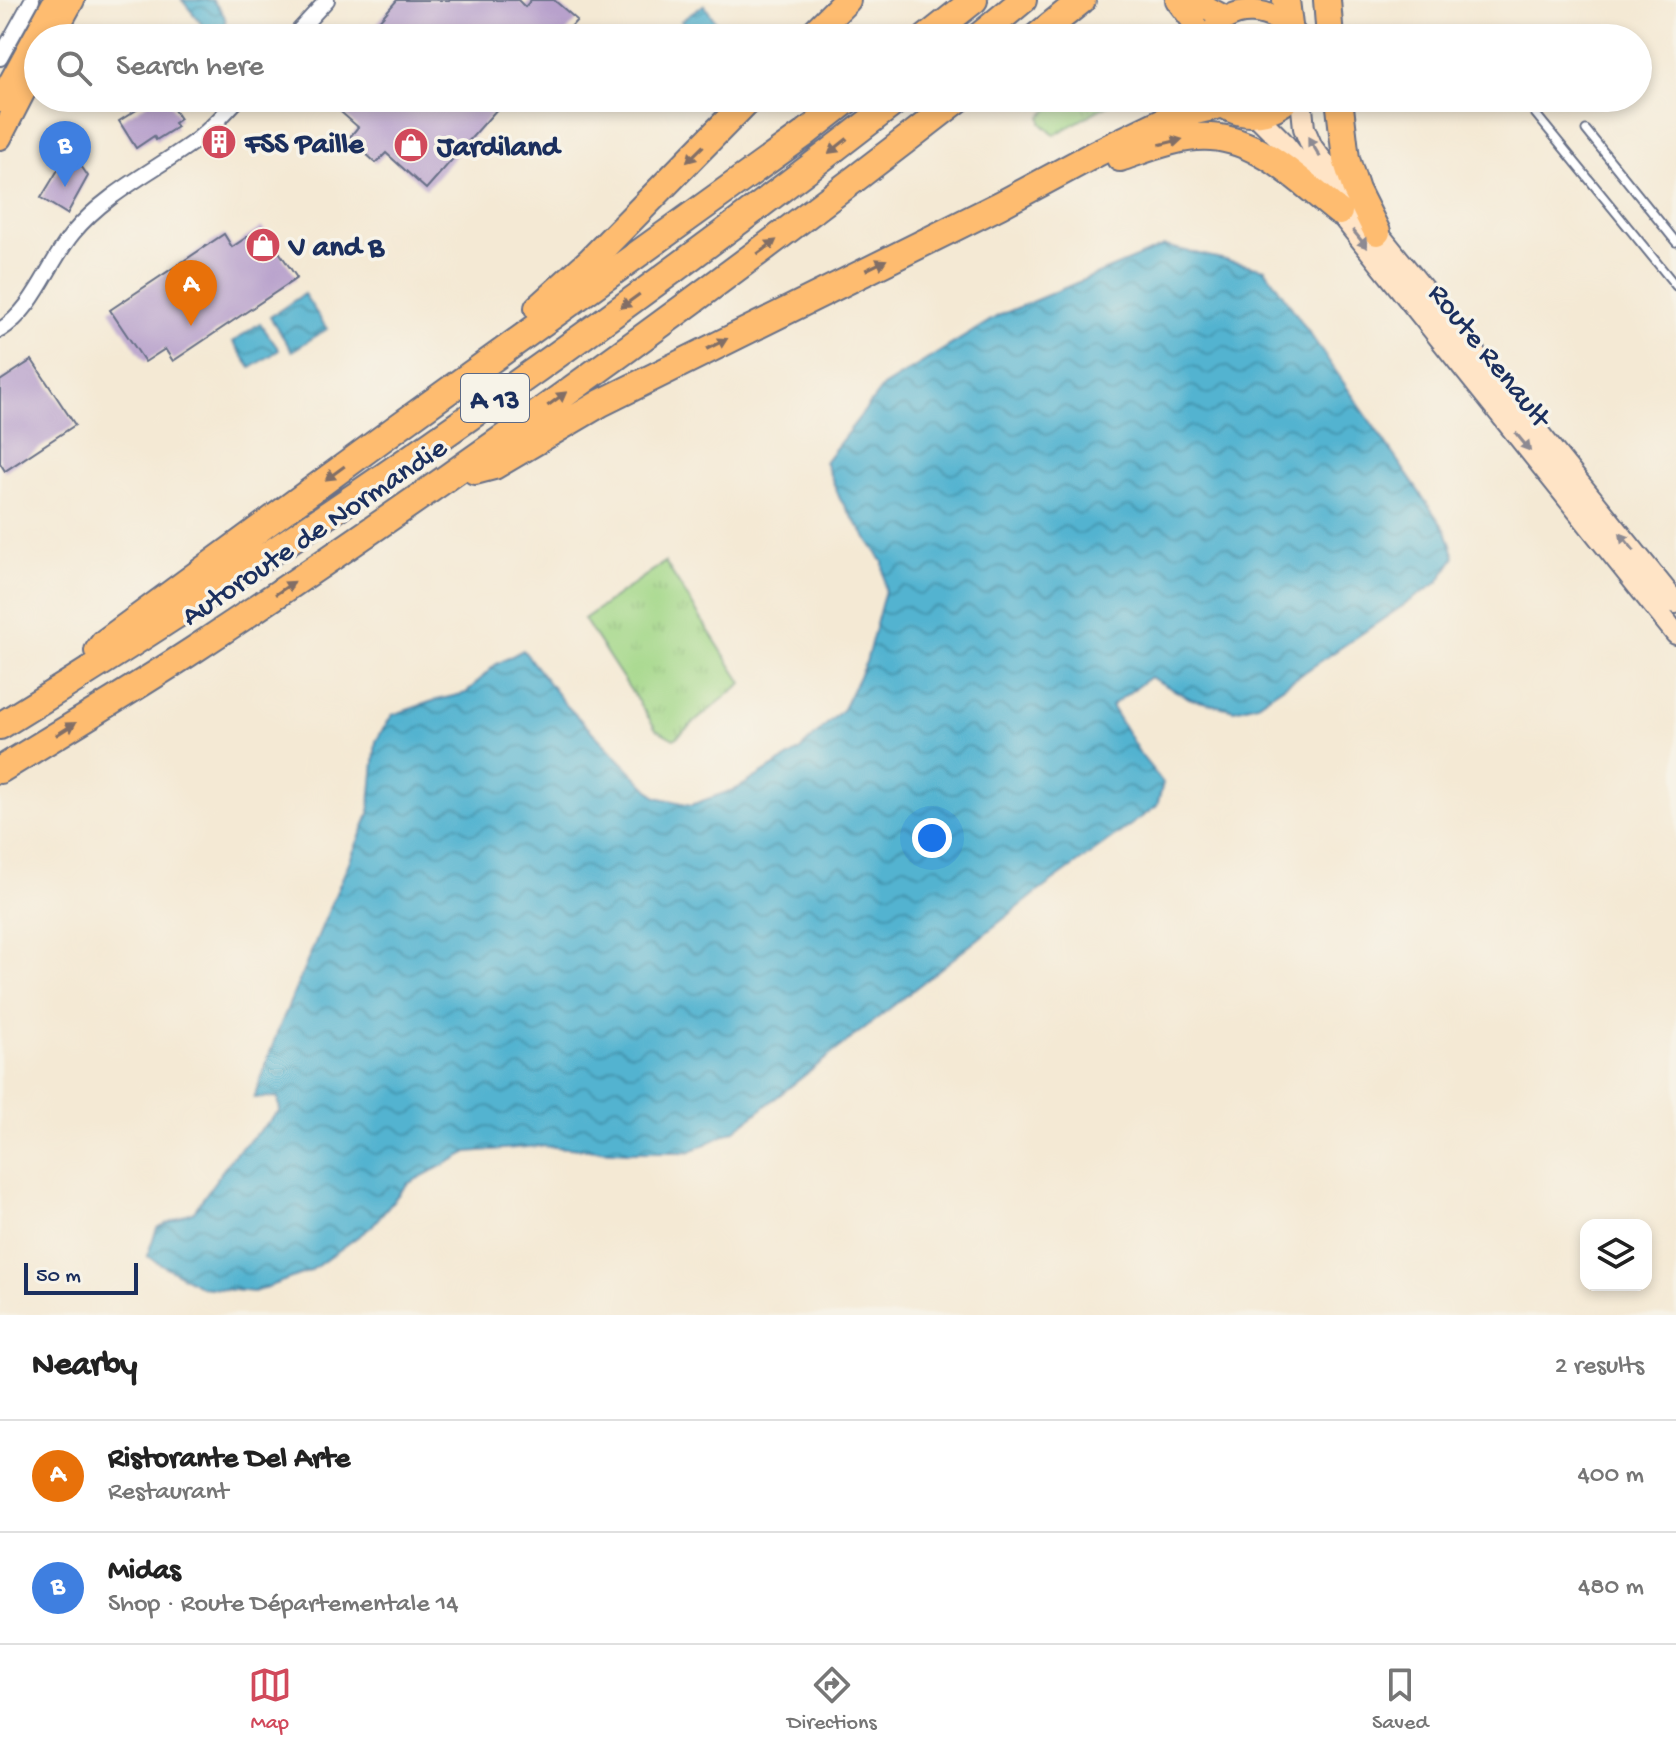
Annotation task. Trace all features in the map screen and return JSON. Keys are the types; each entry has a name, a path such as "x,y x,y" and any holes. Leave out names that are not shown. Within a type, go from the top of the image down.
{"highway":[{"path":"823,24 847,0"},
{"path":"944,24 974,0"},
{"path":"994,24 1023,0"},
{"path":"1052,24 1082,0"},
{"path":"1327,0 1329,24"},
{"path":"398,427 438,388 535,311 589,262 736,112"},
{"path":"76,679 104,643 832,112"},
{"name":"Autoroute de Normandie","path":"0,726 172,620 338,509 760,206 882,112"},
{"name":"Autoroute de Normandie","path":"0,770 193,650 448,478 795,227 942,112"},
{"path":"448,478 494,466 601,403 1000,205 1097,153 1185,112"},
{"path":"1341,112 1346,159 1356,190 1377,232"},
{"path":"1000,205 1156,145 1212,137 1260,153 1339,212"}],"main road":[{"path":"42,24 55,0"},
{"path":"60,24 73,0"},
{"path":"1177,0 1194,24"},
{"path":"1193,0 1226,18"},
{"path":"1219,24 1242,12 1259,11 1291,21"},
{"path":"0,101 24,57"},
{"path":"0,138 24,91"},
{"name":"Route Renault","path":"1237,112 1256,115"},
{"path":"1256,115 1271,112"}],"street":[{"path":"0,58 32,0"},
{"path":"305,24 327,0"},
{"path":"0,330 21,311 61,248 88,216 196,140 225,112"},
{"name":"Route Renault","path":"1302,112 1304,128 1312,147 1676,603"},
{"name":"Route Renault","path":"1256,115 1282,141 1676,634"},
{"path":"0,316 21,311"},
{"path":"1625,571 1635,575 1676,622"}],"lane":[{"path":"1534,112 1676,286"},
{"path":"1586,130 1675,238"}],"green space":[{"path":"1046,112 1095,112 1054,135 1041,123 1041,116"},
{"path":"665,562 742,683 674,739 656,729 584,619"}],"water":[{"path":"182,0 212,0 225,18 225,24 202,24"},
{"path":"704,5 717,24 683,24 681,21"},
{"path":"1164,246 1265,269 1446,531 1455,557 1438,582 1257,704 1234,710 1191,699 1150,677 1111,706 1140,754 1163,783 1157,806 1039,891 735,1130 689,1152 628,1152 539,1146 468,1152 407,1184 371,1227 310,1271 254,1292 201,1287 147,1256 157,1228 194,1211 232,1157 280,1111 278,1097 254,1098 277,1033 369,815 376,741 392,715 466,693 495,665 523,650 565,704 656,797 691,805 738,788 799,751 843,709 866,662 885,590 883,562 840,499 825,462 883,387 998,316"},
{"path":"304,294 327,329 292,351 270,317"},
{"path":"260,323 279,350 251,368 233,342"}],"building":[{"path":"397,0 518,0 525,7 531,0 554,0 577,20 573,24 376,24"},
{"path":"133,112 175,112 180,119 174,123 177,127 156,140 154,136 136,148 119,121"},
{"name":"Jardiland","path":"341,112 495,112 426,189 386,153 376,163 349,138 358,127"},
{"path":"70,150 88,176 67,214 41,198"},
{"path":"262,227 297,278 173,361 165,349 145,362 110,310 224,234 232,247"},
{"path":"32,360 75,425 5,471 0,463 0,381"}],"place":[{"name":"FSS Paille","path":"219,142"},
{"name":"Jardiland","path":"411,145"},
{"name":"Midas","path":"65,187"},
{"name":"V and B","path":"263,245"},
{"name":"Ristorante Del Arte","path":"191,326"}]}
